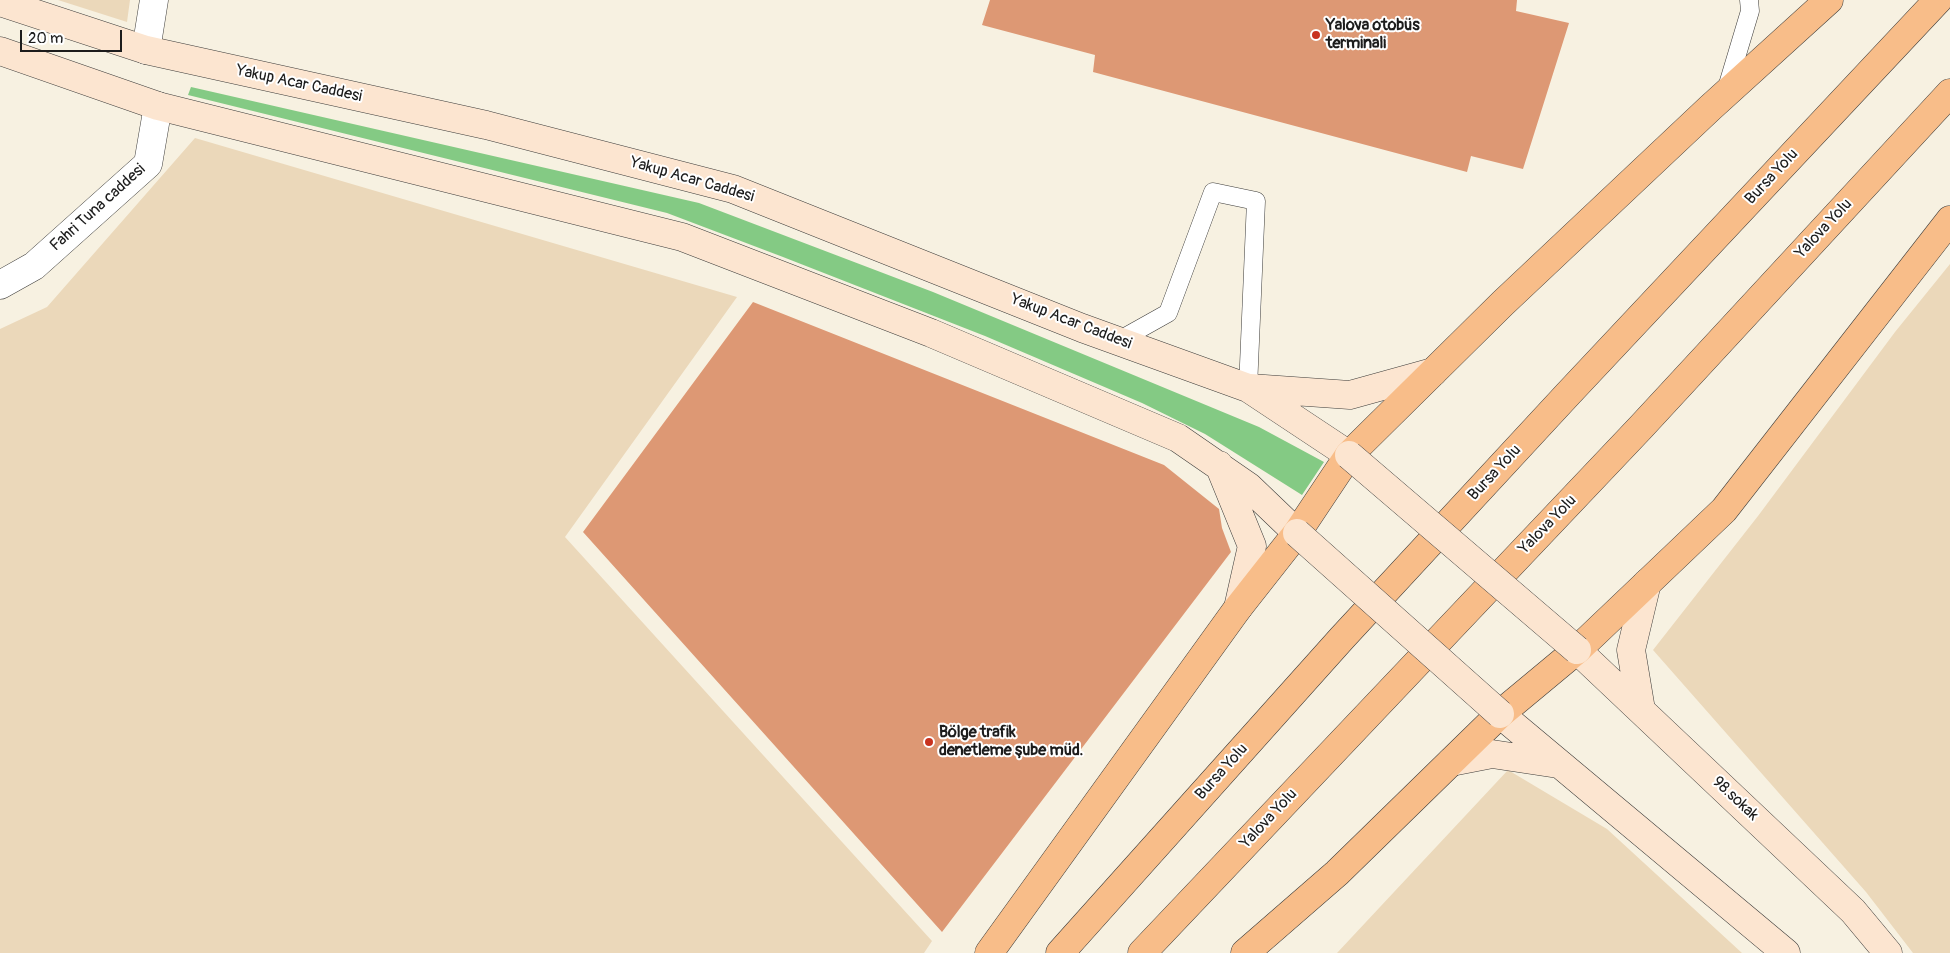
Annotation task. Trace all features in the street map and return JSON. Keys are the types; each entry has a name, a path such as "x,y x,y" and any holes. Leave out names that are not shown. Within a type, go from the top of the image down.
{"highway":[{"path":"990,953 1238,608 1297,533 1349,455 1503,303 1725,94 1829,0"},
{"name":"Bursa Yolu","path":"1060,953 1349,631 1938,0"},
{"name":"Yalova Yolu","path":"1142,953 1641,427 1950,94"},
{"path":"1246,953 1337,873 1500,714 1577,650 1724,510 1950,220"}],"street":[{"path":"146,50 154,0"},
{"name":"Yakup Acar Caddesi","path":"0,2 146,50 486,125 733,189 1118,341 1248,388 1349,455 1577,650"},
{"path":"0,51 158,106 682,237 931,333 1178,438 1248,487 1500,714 1786,953"},
{"name":"Fahri Tuna caddesi","path":"0,286 34,266 148,164 158,106"},
{"path":"1248,388 1350,395 1432,372"},
{"path":"1218,465 1252,546 1238,608"},
{"path":"1641,710 1631,650 1647,584"},
{"name":"98.sokak","path":"1577,650 1853,911 1888,953"},
{"path":"1451,762 1492,754 1559,764"}],"lane":[{"path":"1725,94 1750,12 1749,0"},
{"path":"1118,341 1168,313 1213,192 1256,201 1248,388"}],"shaded area":[{"path":"58,0 130,0 127,22"},
{"path":"195,138 737,297 565,537 932,941 924,953 0,953 0,329 47,307"},
{"path":"1950,264 1950,953 1913,953 1866,892 1653,650 1758,516 1895,332"},
{"path":"1508,770 1607,829 1742,953 1337,953"}],"green space":[{"path":"191,87 699,203 933,292 1259,427 1324,462 1302,495 1205,434 1142,403 985,336 667,213 188,95"}],"building":[{"path":"990,0 1517,0 1516,11 1569,23 1523,169 1471,156 1467,172 1093,72 1095,55 982,25"},
{"name":"Bölge trafik denetleme şube müd.","path":"753,302 1164,465 1219,509 1222,528 1231,552 942,932 583,532"}],"place":[{"name":"Yalova otobüs terminali","path":"1316,35"},
{"name":"Bölge trafik denetleme şube müd.","path":"929,742"}]}
